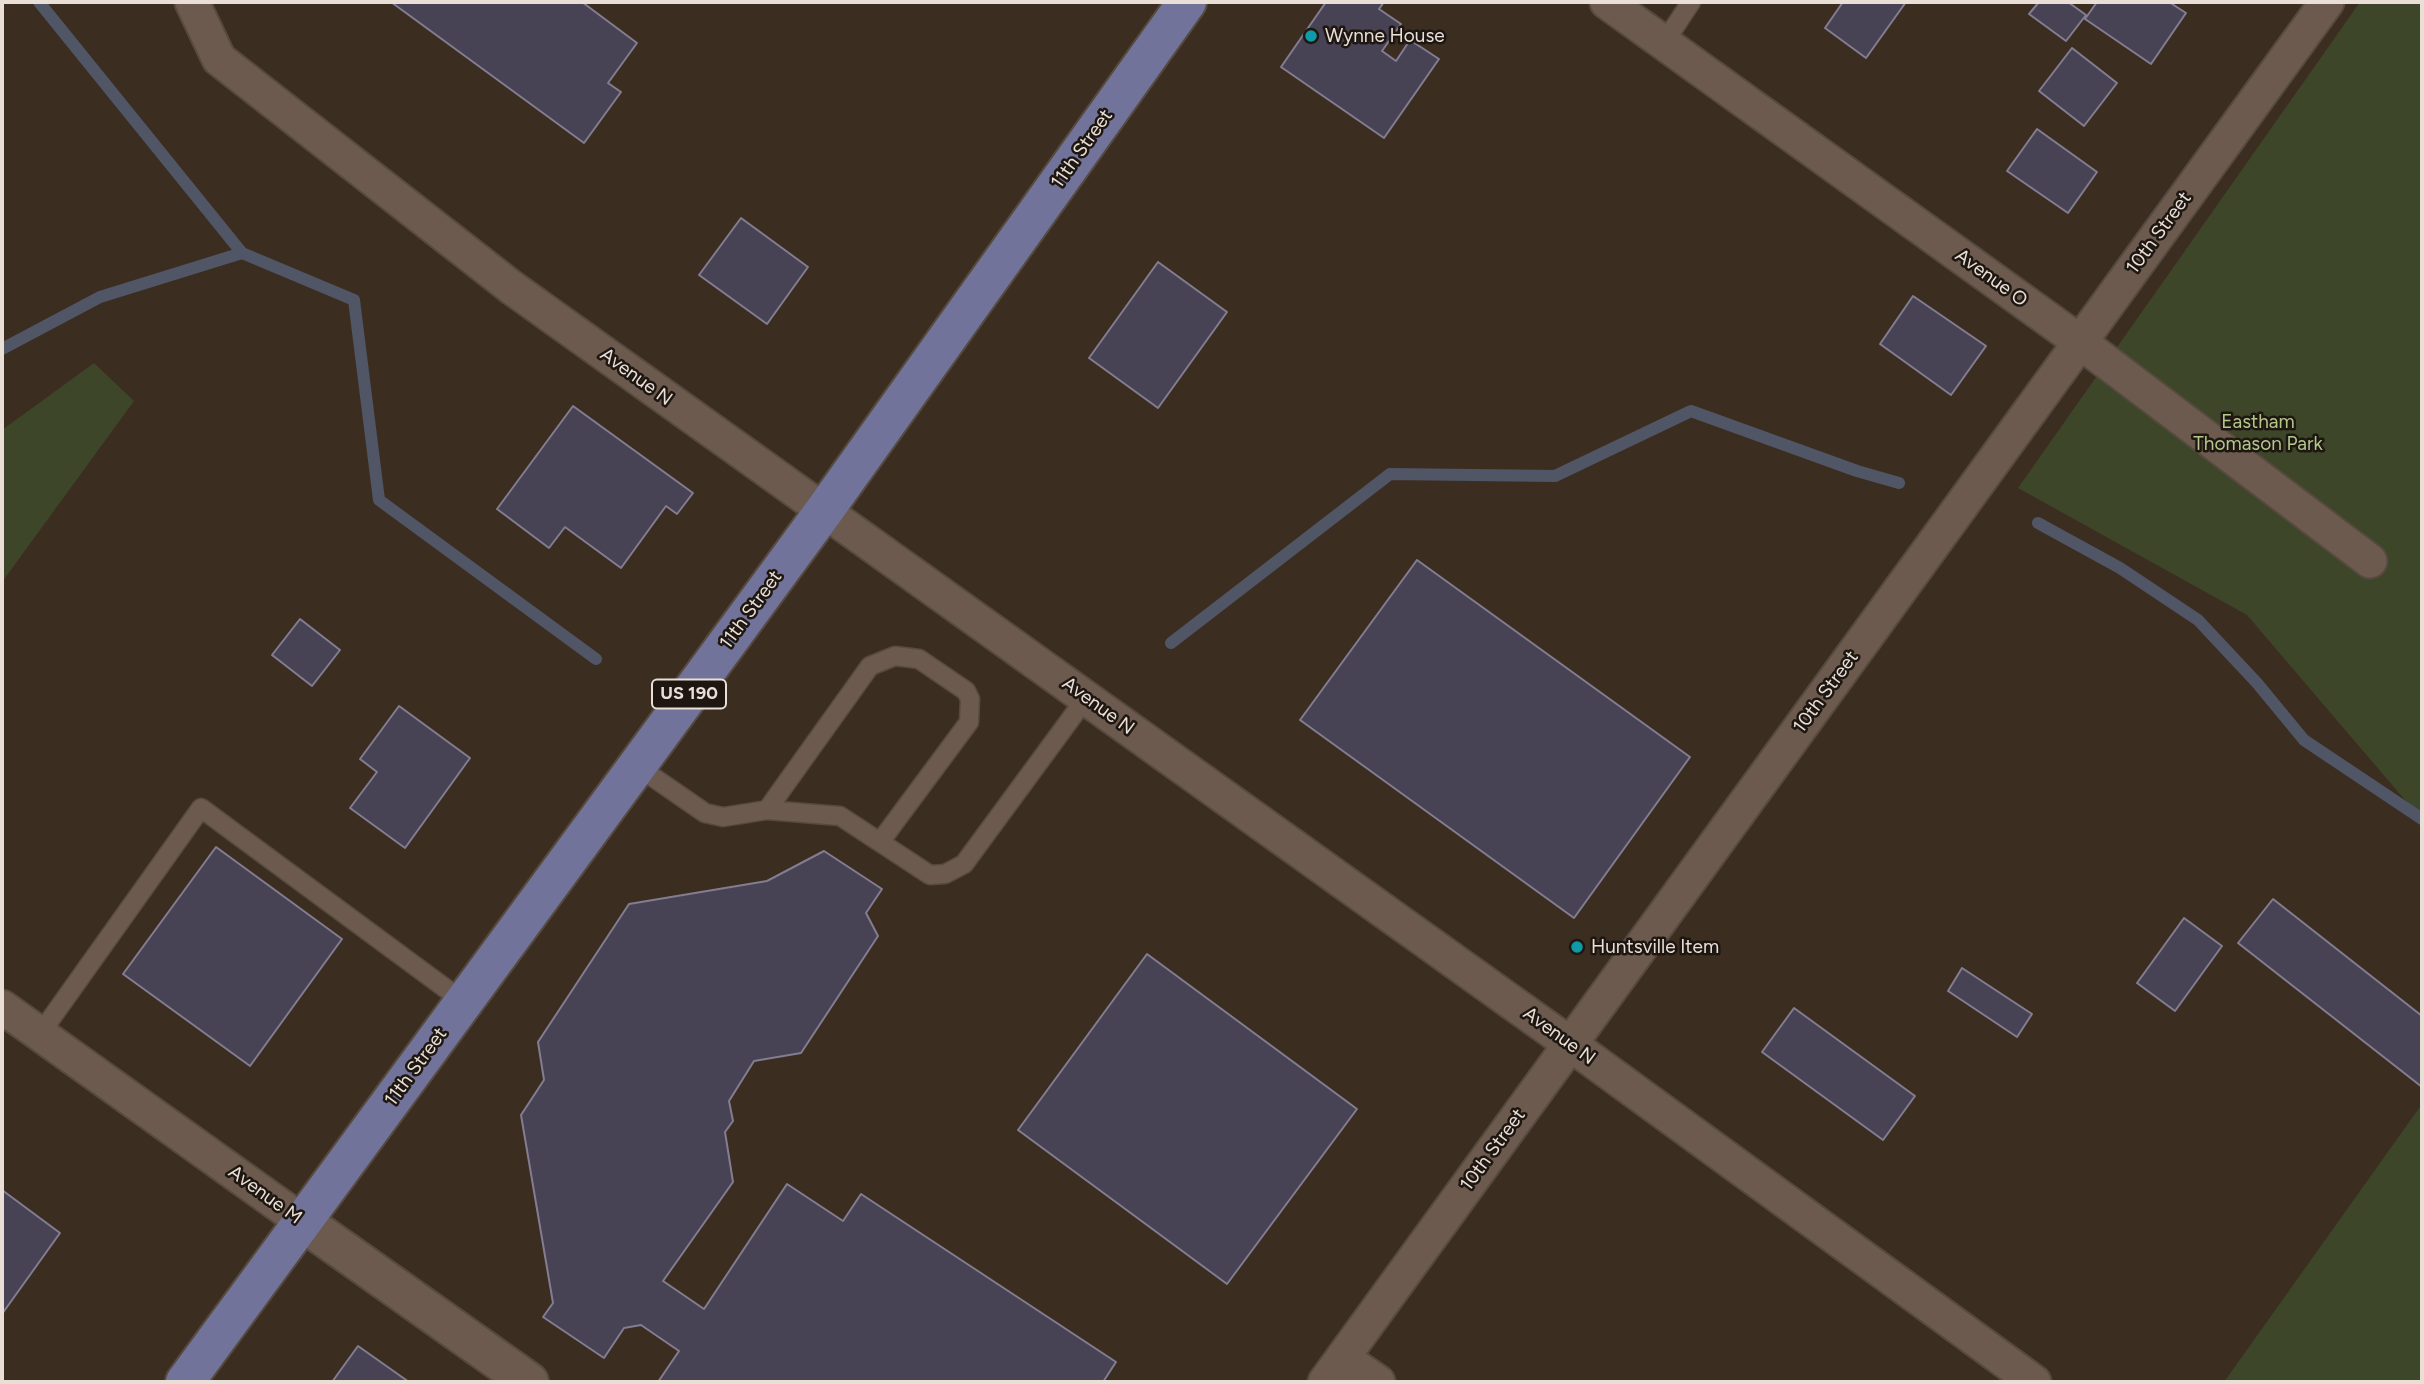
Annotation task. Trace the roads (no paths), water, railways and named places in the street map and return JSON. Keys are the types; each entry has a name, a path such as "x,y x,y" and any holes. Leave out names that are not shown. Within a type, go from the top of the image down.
{"main road":[{"name":"11th Street","path":"185,1382 824,511 1187,2"},
{"name":"Avenue M","path":"303,1222 529,1382"}],"street":[{"name":"Avenue N","path":"192,2 219,59 511,287 1570,1044 2034,1382"},
{"name":"Avenue O","path":"1607,2 2080,342 2370,561"},
{"name":"10th Street","path":"1334,1370 2328,2"},
{"name":"Avenue M","path":"2,1007 303,1222"},
{"path":"1334,1370 1378,1382"}],"lane":[{"path":"1664,43 1691,2"},
{"path":"767,810 870,666 895,656 919,659 966,691 970,699 969,722 880,842"},
{"path":"637,766 705,813 723,817 767,810 840,816 930,875 945,874 964,864 1086,698"},
{"path":"40,1034 201,808 464,1002"}],"waterway":[{"path":"39,2 242,253"},
{"path":"2,349 100,297 242,253 354,300 379,500 596,659"},
{"path":"1171,643 1390,474 1555,476 1691,411 1857,471 1899,483"},
{"path":"2038,523 2120,568 2198,620 2257,683 2304,740 2422,819"}],"place":[{"name":"Wynne House","path":"1311,36"},
{"name":"Huntsville Item","path":"1577,947"}],"park label":[{"name":"Eastham Thomason Park","path":"2258,433"}]}
